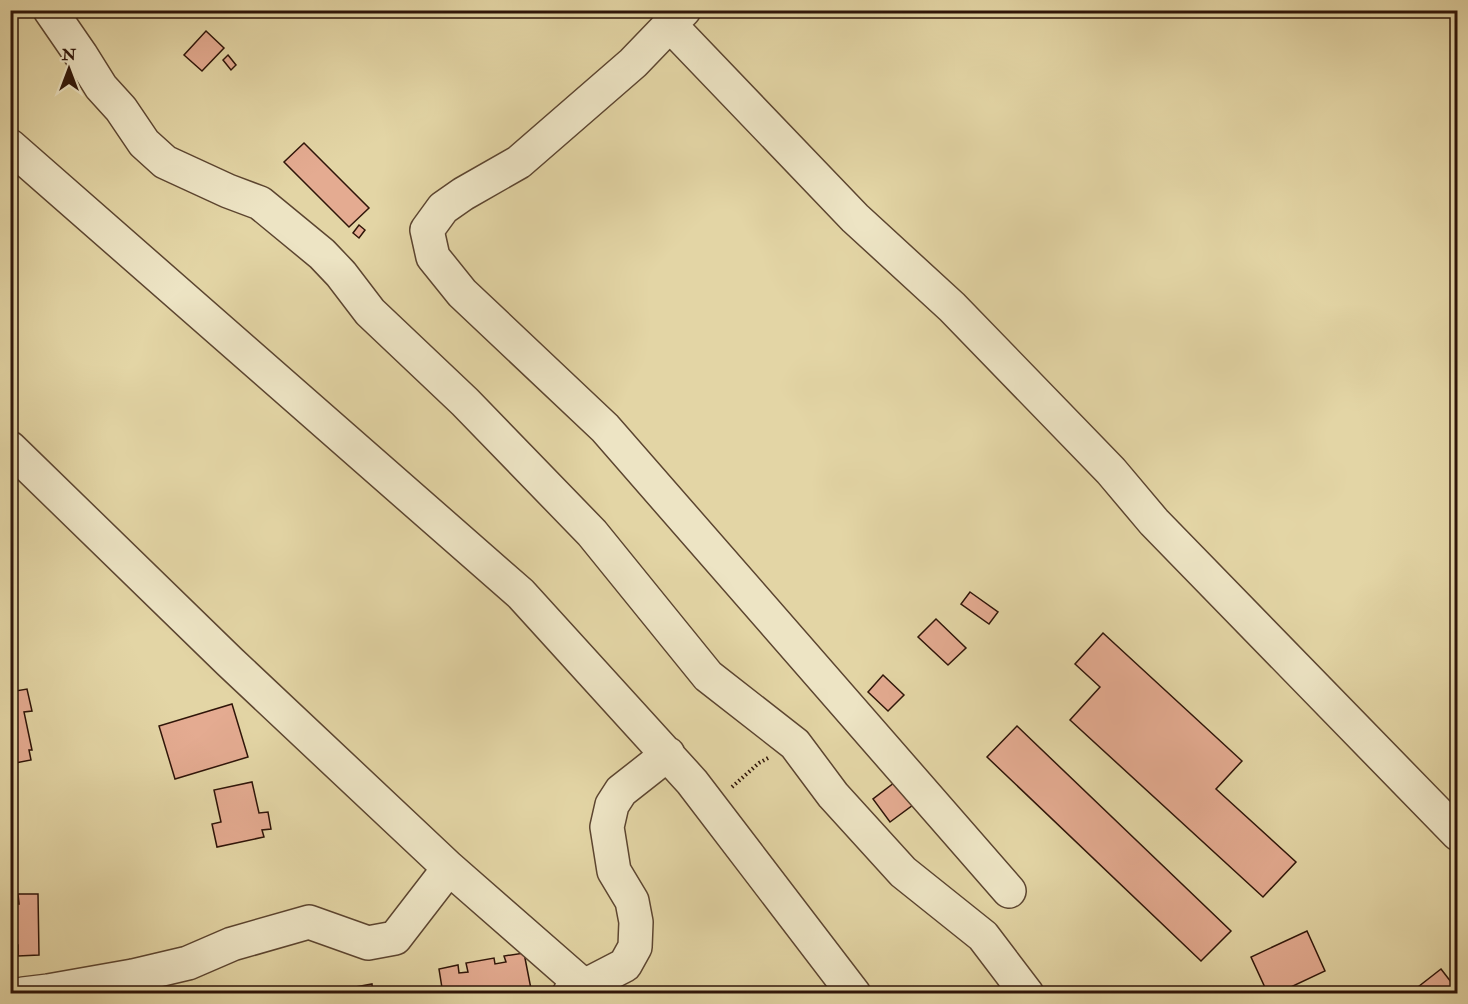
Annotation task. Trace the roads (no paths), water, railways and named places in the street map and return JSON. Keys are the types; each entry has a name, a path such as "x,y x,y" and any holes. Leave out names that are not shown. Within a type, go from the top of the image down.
{"street":[{"path":"50,10 101,87 121,108 144,143 165,162 260,203 322,254 341,273 370,312 465,402 592,532 708,676 795,744 833,795 903,872 983,936 1027,993"},
{"path":"1009,891 605,428 462,293 433,257 428,230 443,208 519,162 633,63 677,18 855,218 951,307 1112,471 1154,522 1458,834"},
{"path":"10,146 521,594 668,754 711,806 854,993"},
{"path":"10,448 230,663 582,991 625,965 635,947 636,922 632,902 614,871 607,827 612,805 621,791 668,754"},
{"path":"23,993 80,986 188,963 232,944 309,922 368,943 395,938 449,868"}]}
